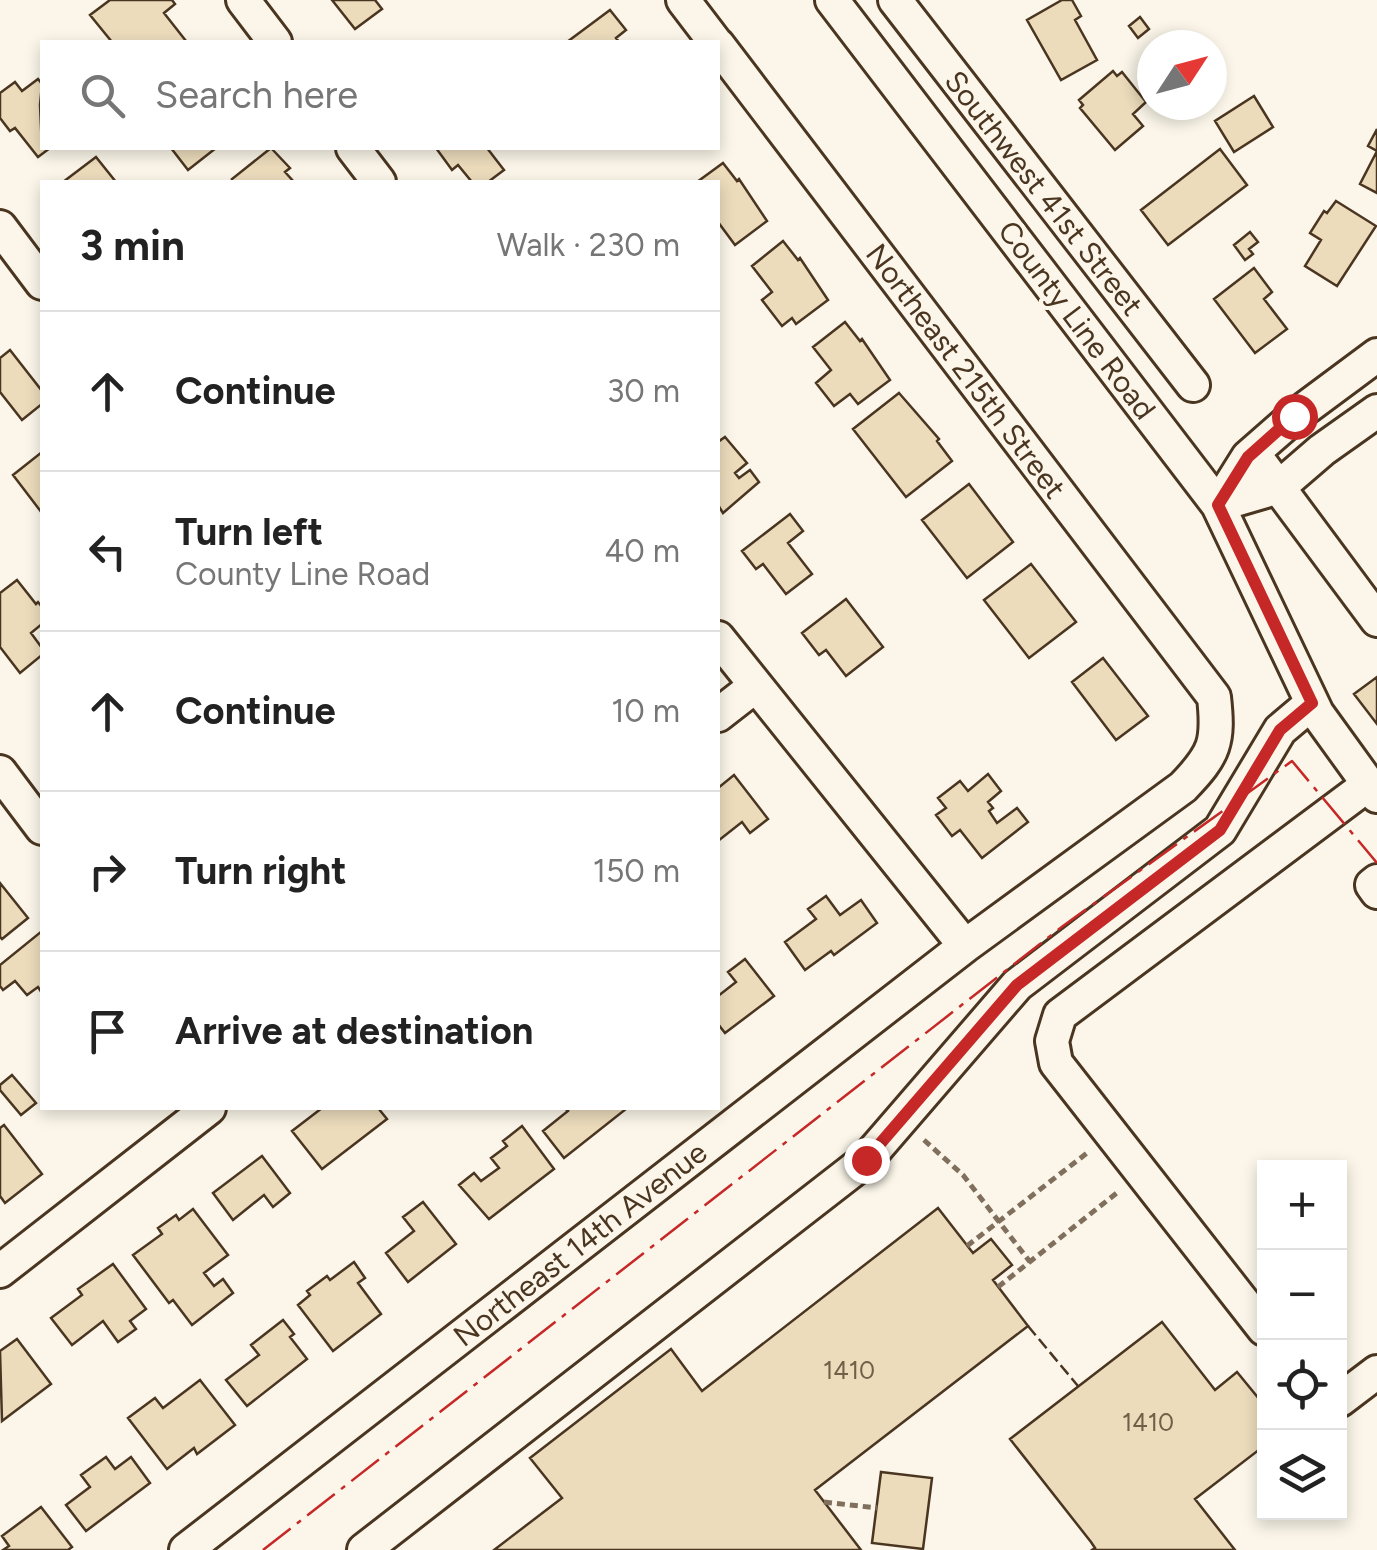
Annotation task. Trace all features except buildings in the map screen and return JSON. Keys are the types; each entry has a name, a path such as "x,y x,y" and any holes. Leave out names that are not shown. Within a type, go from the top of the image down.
{"street":[{"path":"243,0 273,40"},
{"name":"Northeast 215th Street","path":"683,0 713,40"},
{"name":"County Line Road","path":"832,0 1218,505 1312,703 1373,790"},
{"name":"Southwest 41st Street","path":"895,0 1193,385"},
{"name":"Northeast 215th Street","path":"720,49 1214,697"},
{"path":"355,150 377,180"},
{"path":"0,227 40,280"},
{"path":"1218,505 1253,453 1294,416 1377,355"},
{"path":"1218,505 1278,487 1377,411"},
{"path":"1253,453 1377,620"},
{"path":"720,641 965,946"},
{"path":"720,713 754,687"},
{"name":"Northeast 14th Avenue","path":"186,1550 965,946 1183,787 1208,762 1218,735 1214,697"},
{"path":"364,1550 866,1160 1017,985 1220,830 1280,730 1312,703"},
{"path":"0,772 40,825"},
{"path":"1257,1319 1056,1064 1052,1042 1060,1016 1373,790"},
{"path":"1377,881 1372,885 1377,892"},
{"path":"0,1271 206,1110"},
{"path":"1347,1395 1377,1372"}],"path":[{"path":"916,1134 962,1175 1030,1262"},
{"path":"967,1246 1089,1151"},
{"path":"998,1287 1120,1190"},
{"path":"824,1502 877,1508"}],"fence":[{"path":"1028,1326 1078,1386"}],"power":[{"path":"263,1550 1063,926 1292,761 1377,863"}],"route":[{"path":"866,1160 1017,985 1220,830 1280,730 1312,703 1218,505 1248,457 1294,416"}]}
